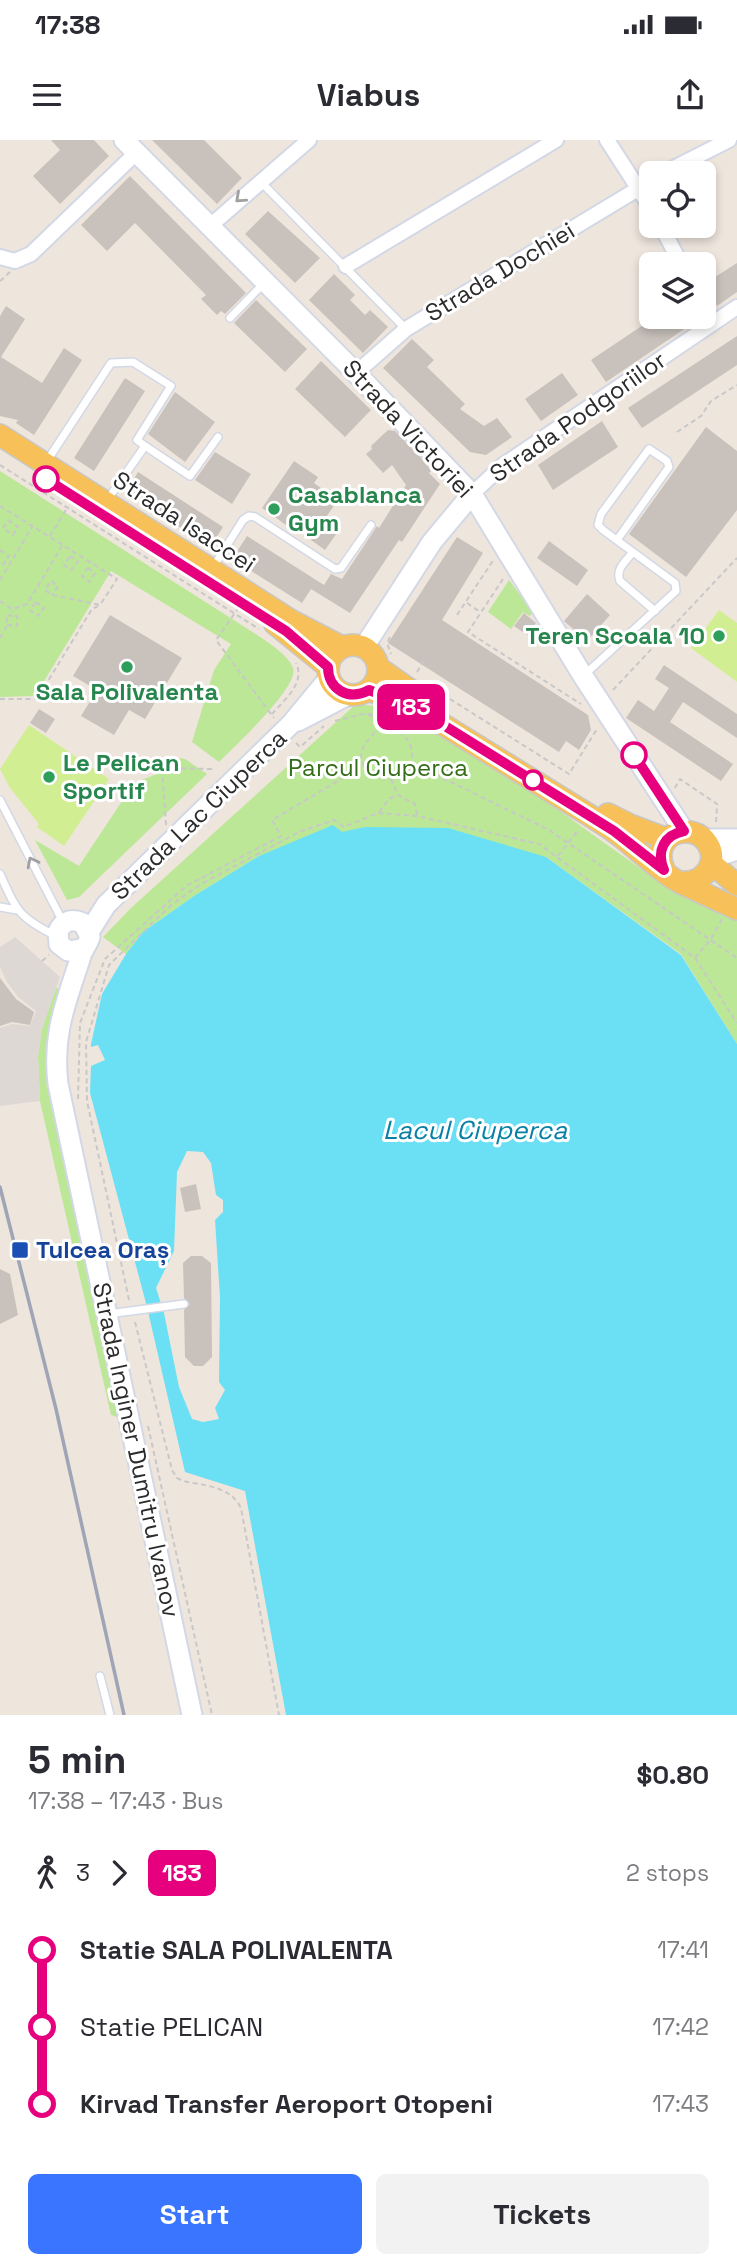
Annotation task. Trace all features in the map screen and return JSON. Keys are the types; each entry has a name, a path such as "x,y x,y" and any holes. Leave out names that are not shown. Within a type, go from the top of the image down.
{"main road":[{"name":"Strada Isaccei","path":"0,435 292,621 342,647 354,644 364,647"},
{"name":"Strada Isaccei","path":"0,450 238,608 286,631 329,673 333,686 416,708 614,831 671,876 733,907"},
{"path":"329,673 335,652 342,647"},
{"path":"364,647 385,661 423,699 612,816 675,835 695,832 710,842 737,885"},
{"path":"358,692 376,681 385,661"},
{"path":"675,835 660,850 660,857 671,876 695,881 708,871 710,842"}],"street":[{"path":"210,226 309,140"},
{"path":"346,266 556,140"},
{"path":"607,140 639,177"},
{"path":"688,161 729,140"},
{"path":"0,257 15,261 31,254 130,146"},
{"name":"Strada Victoriei","path":"130,146 472,494 583,676 675,835"},
{"name":"Strada Dochiei","path":"356,373 406,329 639,188"},
{"name":"Strada Podgoriilor","path":"716,320 737,307"},
{"name":"Strada Podgoriilor","path":"364,647 432,542 472,494 502,466 703,329"},
{"name":"Strada Lac Ciuperca","path":"73,935 291,724 329,673"},
{"name":"Strada Lac Ciuperca","path":"291,724 358,692"},
{"path":"710,842 731,832"},
{"path":"710,842 737,850"},
{"name":"Strada Inginer Dumitru Ivanov","path":"73,935 73,980 58,1027 56,1070 192,1715"}],"lane":[{"path":"260,181 406,329"},
{"path":"230,318 265,282"},
{"path":"45,464 111,363 133,362 171,386 137,440 145,446 190,476 218,437"},
{"path":"105,503 145,446"},
{"path":"583,676 676,591 674,583 617,540 598,525 598,520 649,449 667,461 669,467 617,540"},
{"path":"211,570 243,520 249,516 335,569 341,568 370,525"},
{"path":"633,552 619,569 618,576 620,581 656,611"},
{"path":"0,800 73,935"},
{"path":"0,874 17,910 28,922 73,935"},
{"path":"0,907 17,910"},
{"path":"108,1314 184,1304"},
{"path":"100,1676 110,1715"}],"path":[{"path":"677,432 701,416 711,401 737,385"},
{"path":"0,465 67,508 238,608 259,629"},
{"path":"0,506 117,579 100,605 92,609 37,699 0,699"},
{"path":"49,537 67,508"},
{"path":"13,524 17,517"},
{"path":"0,580 33,526"},
{"path":"0,601 12,609 27,604 63,545"},
{"path":"0,550 9,556 2,566 0,564"},
{"path":"457,615 498,553"},
{"path":"74,558 77,554"},
{"path":"608,696 737,558"},
{"path":"7,559 11,562"},
{"path":"91,570 94,566"},
{"path":"502,580 468,632 589,709"},
{"path":"41,581 48,586"},
{"path":"52,595 58,586 51,581 45,590 52,595 100,605"},
{"path":"466,602 481,612"},
{"path":"27,604 32,607"},
{"path":"216,640 238,608"},
{"path":"12,609 12,615"},
{"path":"0,638 6,625 6,615 16,617 16,626 6,625"},
{"path":"385,661 387,643 395,630"},
{"path":"414,676 426,657"},
{"path":"271,715 298,682 299,670 294,659"},
{"path":"447,697 569,774 599,726"},
{"path":"383,729 401,732 410,742 411,763 403,774 391,779 378,777 365,765 362,754 365,743 369,736 383,729"},
{"path":"411,763 549,830 737,958"},
{"path":"78,1104 80,1023 105,959 186,886 281,836 272,820 365,765"},
{"path":"167,846 162,768 213,769"},
{"path":"391,779 398,794 415,804 417,816"},
{"path":"671,795 680,779 717,804 710,842"},
{"path":"378,813 389,799 398,794"},
{"path":"279,1715 241,1508 227,1490 183,1481 177,1478 172,1470 134,1311 87,1101 86,1042 108,965 171,905 201,884 299,832 334,820 344,827 378,813 417,816 539,844 695,958 737,1023"},
{"path":"557,856 589,815"},
{"path":"710,842 731,832"},
{"path":"695,958 733,907"},
{"path":"42,961 47,956"},
{"path":"146,1419 212,1715"}],"green space":[{"path":"0,471 256,634 279,650 290,662 293,668 292,677 286,688 264,716 219,762 192,742 214,670 231,644 111,571 35,696 0,697"},
{"path":"509,580 533,612 530,616 523,612 511,629 488,612"},
{"name":"Teren Scoala 10","path":"719,610 737,623 737,682 691,648"},
{"name":"Parcul Ciuperca","path":"356,704 393,708 522,784 648,874 693,895 737,921 737,1044 681,954 546,857 365,827 259,856 194,896 143,932 126,954 103,937 131,908"},
{"path":"29,725 109,779 64,846 37,827 39,824 10,788 0,769"},
{"path":"180,758 207,774 79,897 67,900 35,840 79,866 134,783 157,774"},
{"path":"56,988 62,990 47,1037 47,1068 63,1157 120,1418 111,1415 40,1101 38,1056 42,1029"}],"shaded area":[{"path":"15,937 60,977 42,1029 38,1056 40,1101 0,1106 0,1028 12,1024 30,1026 36,1011 18,997 0,967 0,947"}],"water":[{"name":"Lacul Ciuperca","path":"333,825 342,832 365,827 448,828 546,857 681,955 737,1044 737,1715 286,1715 245,1491 185,1472 147,1307 90,1093 91,1066 105,1060 98,1045 91,1047 102,994 126,954 143,932 194,896 259,856","holes":["187,1151 203,1152 211,1163 216,1195 223,1200 223,1212 215,1220 220,1297 219,1382 225,1390 215,1408 219,1419 203,1422 192,1419 179,1387 164,1313 156,1288 174,1251 177,1172"]}],"building":[{"path":"51,140 94,140 109,156 60,204 33,176 60,150"},
{"path":"152,140 204,140 242,178 217,204"},
{"path":"130,176 246,293 225,314 221,311 217,315 201,299 206,295 135,223 107,251 81,225"},
{"path":"268,211 320,258 295,283 245,234"},
{"path":"737,263 737,292 717,306 716,304 716,276"},
{"path":"334,274 355,295 350,300 365,315 370,310 388,327 363,353 309,300"},
{"path":"256,300 307,349 285,372 234,323"},
{"path":"6,306 25,319 1,357 42,383 64,348 82,360 34,435 16,423 18,420 0,416 0,316"},
{"path":"639,328 684,329 606,382 591,360"},
{"path":"737,336 737,365 642,428 628,408"},
{"path":"412,339 434,360 427,367 465,404 460,409 484,426 497,418 512,437 486,455 470,452 383,368"},
{"path":"321,361 371,410 345,437 295,389"},
{"path":"562,373 578,395 541,421 525,399"},
{"path":"125,378 145,391 94,471 74,458"},
{"path":"175,392 215,422 185,462 148,434"},
{"path":"602,421 618,447 553,490 538,465"},
{"path":"706,427 737,451 737,510 686,577 629,534"},
{"path":"388,430 395,431 425,462 431,471 429,473 440,484 350,613 311,589 302,603 232,559 247,536 324,585 331,574 342,579 406,485 392,465 383,473 366,454"},
{"path":"215,452 251,474 232,504 195,480"},
{"path":"294,461 318,477 314,483 338,500 324,520 339,530 325,550 311,540 319,528 295,512 286,525 262,508"},
{"path":"138,472 223,527 210,547 126,492"},
{"path":"457,537 483,553 442,620 588,715 591,730 579,750 566,741 559,752 388,643"},
{"path":"549,541 588,570 577,586 537,558"},
{"path":"587,594 610,615 587,641 564,621"},
{"path":"524,613 536,623 527,635 514,626"},
{"name":"Sala Polivalenta","path":"110,615 182,658 145,719 129,710 114,735 81,716 97,690 73,676"},
{"path":"664,665 737,714 737,738 683,702 670,722 733,764 721,781 626,718 638,700 654,711 669,688 655,679"},
{"path":"39,709 55,719 46,733 30,723"},
{"path":"0,978 16,999 34,1012 30,1025 12,1022 0,1026"},
{"path":"196,1184 201,1209 185,1212 180,1188"},
{"path":"191,1256 202,1256 211,1263 212,1357 203,1366 194,1366 185,1357 184,1310 190,1304 184,1298 183,1263"},
{"path":"0,1269 10,1274 18,1315 0,1324"}],"railway":[{"path":"0,1187 56,1409 124,1715"}],"bus line":[{"name":"183","path":"46,479 286,631 328,667 329,678 333,686 340,691 355,695 369,690 416,708 614,831 664,870 660,857 663,844 672,835 684,831 634,755"}],"place":[{"name":"Casablanca Gym","path":"274,509"},
{"name":"Teren Scoala 10","path":"719,636"},
{"name":"Sala Polivalenta","path":"127,667"},
{"name":"Le Pelican Sportif","path":"49,777"},
{"name":"Tulcea Oraș","path":"20,1250"}]}
